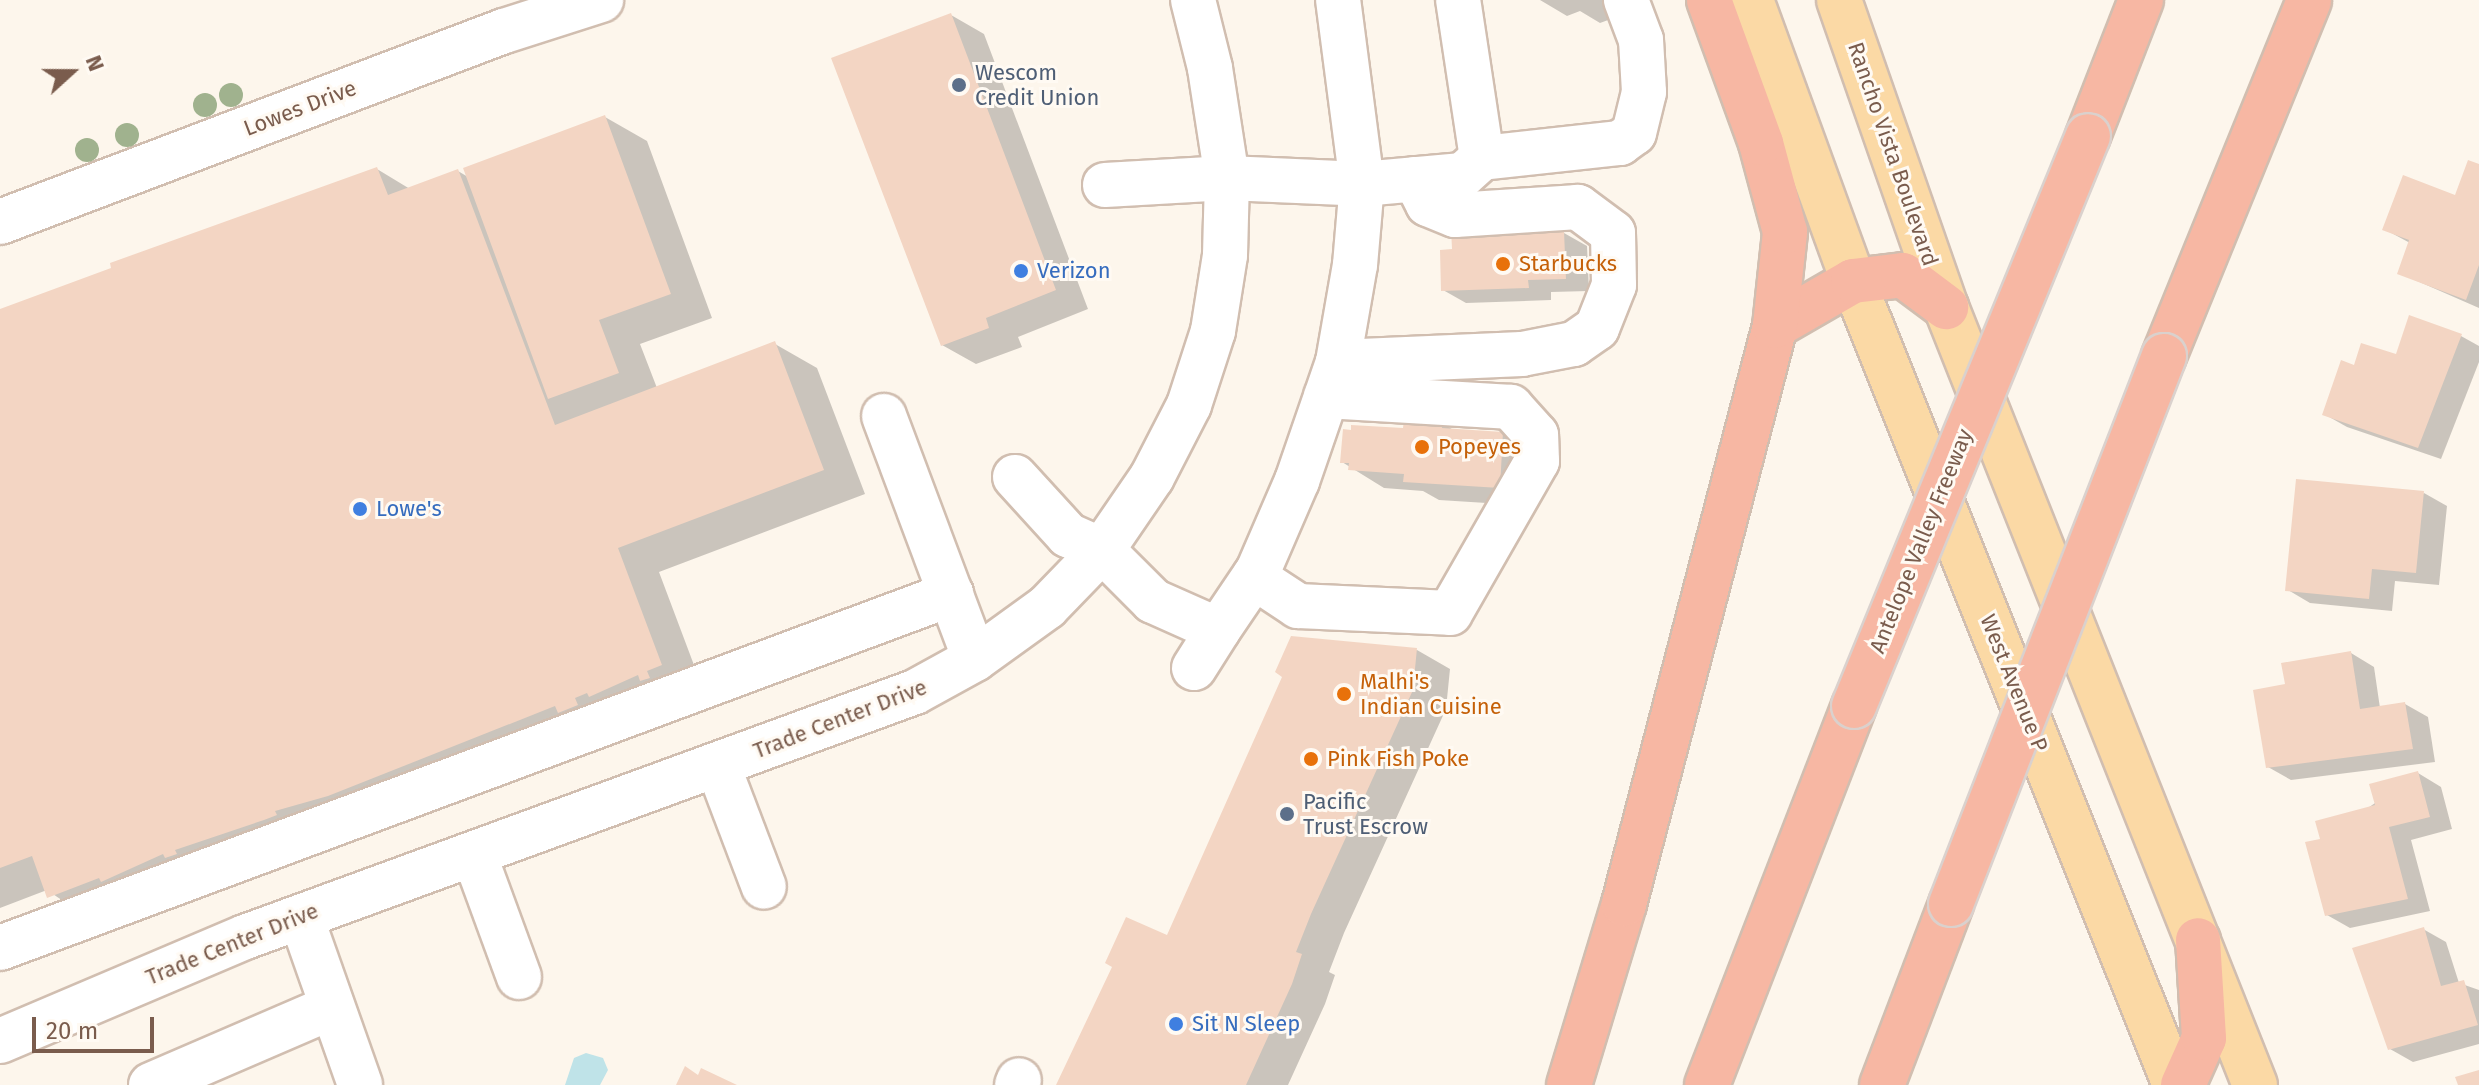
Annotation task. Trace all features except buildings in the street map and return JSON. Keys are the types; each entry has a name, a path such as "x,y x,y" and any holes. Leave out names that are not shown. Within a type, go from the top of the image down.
{"highway":[{"path":"1569,1085 1624,904 1775,326 1785,232 1761,143 1709,0"},
{"name":"Antelope Valley Freeway","path":"1707,1085 1854,706 2141,0"},
{"path":"1882,1085 2164,356 2309,0"},
{"path":"1775,326 1853,281 1903,275 1946,307"},
{"path":"2183,1085 2204,1038 2198,940"}],"main road":[{"path":"1751,0 1853,281"},
{"name":"Rancho Vista Boulevard","path":"1839,0 1946,307"},
{"name":"West Avenue P","path":"1853,281 2175,1085"},
{"path":"1946,307 2255,1085"}],"street":[{"name":"Lowes Drive","path":"0,222 504,31 601,0"},
{"name":"Trade Center Drive","path":"0,1041 301,917 915,692 975,659 1047,607 1102,550 1152,477 1201,372 1221,292 1227,178 1213,80 1193,0"},
{"path":"1194,668 1254,577 1297,481 1332,379 1355,265 1362,184 1338,0"},
{"path":"1458,0 1482,158"},
{"path":"1105,185 1227,178 1362,184 1463,175 1482,158 1620,143 1634,133 1644,92 1641,40 1626,0"},
{"path":"1332,379 1522,354 1574,344 1597,328 1614,285 1613,233 1578,207 1455,215 1428,204 1415,179"},
{"path":"1254,577 1298,606 1450,613 1537,461 1536,435 1511,407 1332,379"},
{"path":"884,416 975,659"},
{"path":"1015,477 1068,535 1102,550 1153,601 1218,630"},
{"path":"0,948 951,594"},
{"path":"718,766 764,887"},
{"path":"474,854 519,977"},
{"path":"301,917 360,1085"},
{"path":"151,1085 332,1007"}],"water":[{"path":"586,1053 603,1058 608,1070 600,1085 565,1085 574,1058"}],"place":[{"name":"Wescom Credit Union","path":"959,85"},
{"name":"Starbucks","path":"1503,264"},
{"name":"Verizon","path":"1021,271"},
{"name":"Popeyes","path":"1422,447"},
{"name":"Lowe's","path":"360,509"},
{"name":"Malhi's Indian Cuisine","path":"1344,694"},
{"name":"Pink Fish Poke","path":"1311,759"},
{"name":"Pacific Trust Escrow","path":"1287,814"},
{"name":"Sit N Sleep","path":"1176,1024"}]}
